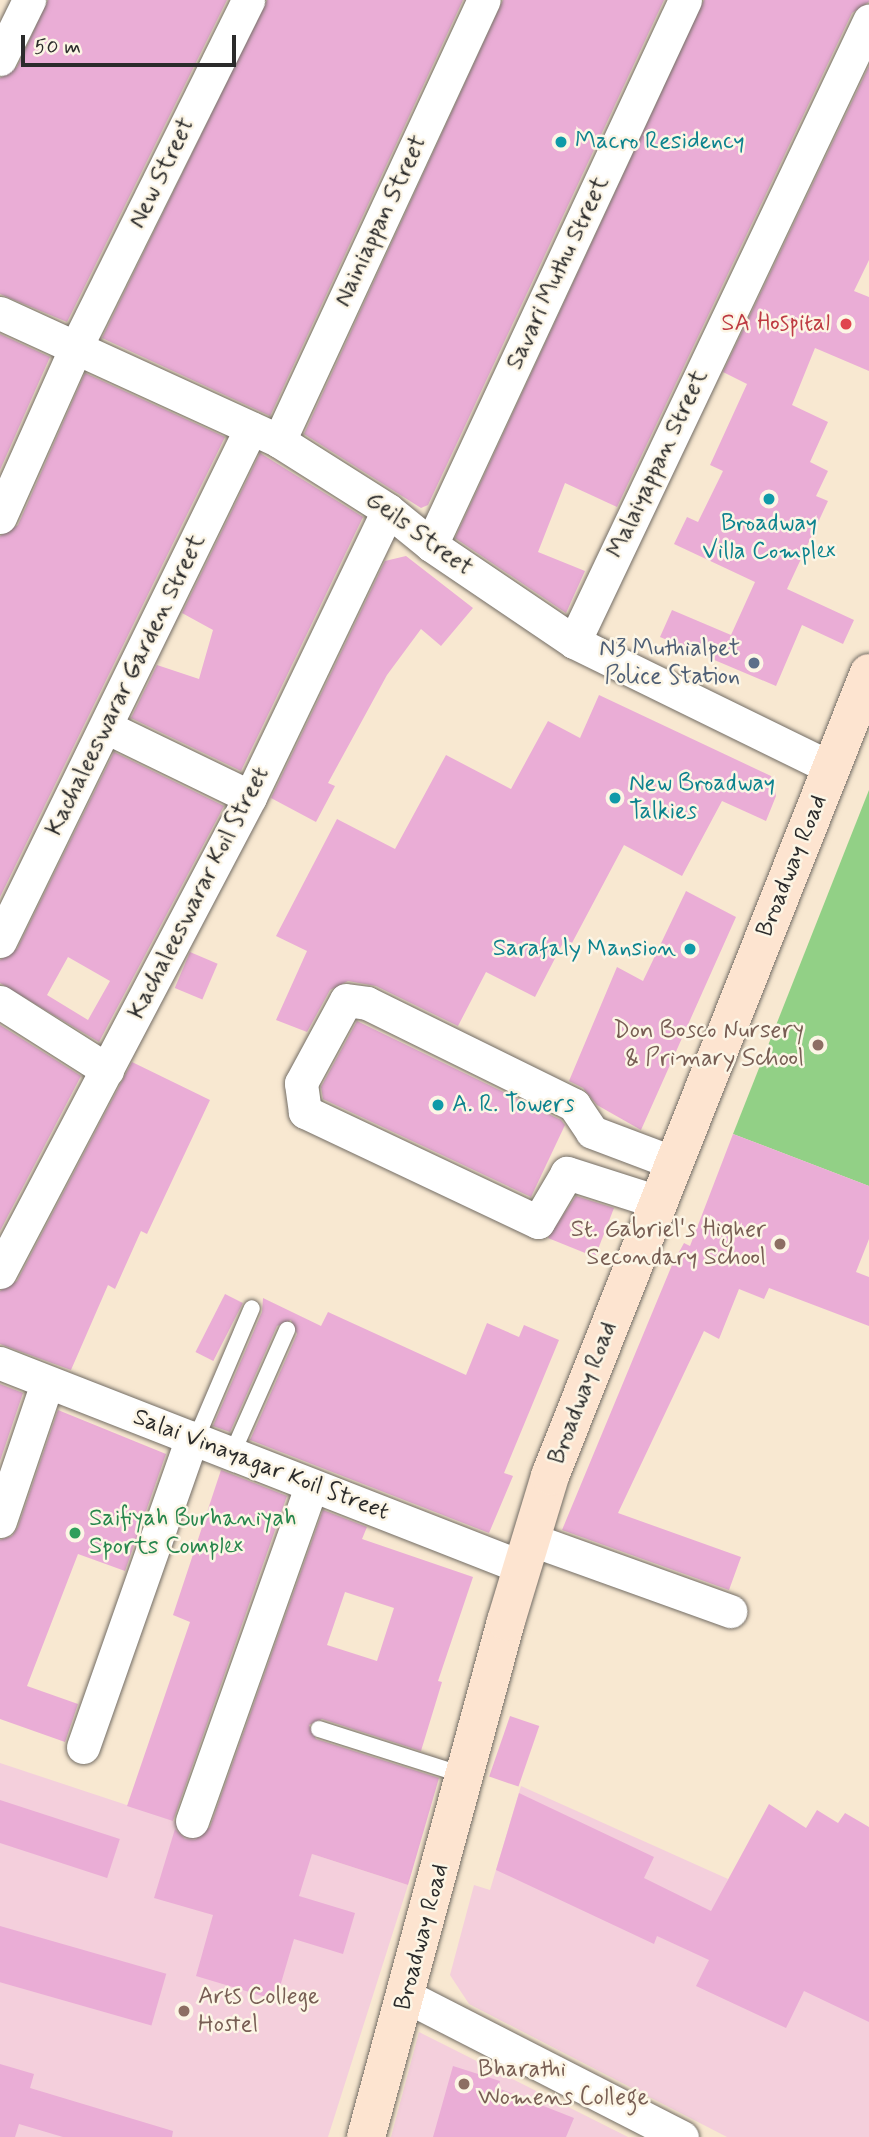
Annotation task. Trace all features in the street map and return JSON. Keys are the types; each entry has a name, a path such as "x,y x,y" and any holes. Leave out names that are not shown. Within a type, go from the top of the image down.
{"main road":[{"name":"Broadway Road","path":"366,2137 526,1553 658,1202 831,768 859,729 869,673"}],"street":[{"path":"0,59 29,0"},
{"name":"New Street","path":"0,517 76,346 248,0"},
{"name":"Nainiappan Street","path":"265,435 484,0"},
{"name":"Savari Muthu Street","path":"431,545 685,0"},
{"name":"Malaiyappan Street","path":"574,642 869,21"},
{"name":"Geils Street","path":"0,313 265,435 388,510 431,545 574,642 831,768"},
{"name":"Kachaleeswarar Garden Street","path":"0,940 106,727 265,435"},
{"name":"Kachaleeswarar Koil Street","path":"0,1272 250,797 388,510"},
{"path":"106,727 250,797"},
{"path":"658,1202 568,1173 538,1222 305,1112 301,1083 346,1000 367,1003 574,1105 592,1132 674,1163"},
{"path":"0,1002 107,1070"},
{"name":"Salai Vinayagar Koil Street","path":"0,1363 310,1486 526,1553 730,1611"},
{"path":"0,1521 47,1383"},
{"path":"83,1747 195,1439"},
{"path":"192,1821 310,1486"},
{"path":"406,1996 682,2137"}],"lane":[{"path":"195,1439 252,1308"},
{"path":"232,1454 288,1330"},
{"path":"319,1729 466,1776"}],"shaded area":[{"name":"Arts College Hostel","path":"0,1763 196,1828 198,1825 310,1859 312,1854 408,1885 328,2137 0,2137"},
{"path":"521,1786 728,1879 725,1886 869,1960 869,2137 727,2137 469,2004 450,1975 474,1885 490,1890"},
{"name":"Bharathi Womens College","path":"419,2032 628,2137 391,2137"}],"green space":[{"name":"Don Bosco Nursery & Primary School","path":"869,790 869,1186 733,1134"}],"building":[{"path":"48,0 227,0 67,322 0,294 0,78 17,67"},
{"path":"267,0 463,0 270,416 102,338"},
{"path":"503,0 664,0 428,505 421,508 304,434"},
{"path":"704,0 869,2 852,13 617,507 565,483 538,552 585,571 566,613 455,538"},
{"path":"869,66 869,260 854,291 869,297 869,371 815,348 792,405 828,422 810,462 828,471 816,496 828,501 787,589 854,620 843,644 802,625 776,686 660,637 672,610 731,635 755,582 674,544 687,517 698,522 723,471 710,465 747,384 723,372"},
{"path":"0,334 50,357 0,470"},
{"path":"85,373 225,437 0,897 0,536 18,525"},
{"path":"260,453 363,517 241,771 131,718 157,665 199,679 213,630 182,613"},
{"path":"406,556 473,608 441,646 421,629 387,675 328,783 335,786 316,822 271,798 385,561"},
{"path":"599,695 771,776 776,796 766,821 722,801 682,876 624,845 572,943 565,939 535,997 486,972 458,1026 376,986 348,981 330,990 307,1032 276,1020 307,951 276,936 337,819 395,849 446,755 511,789 548,721 580,738"},
{"path":"114,752 224,806 99,1042 0,983 0,960 17,949","holes":["68,957 110,981 88,1020 47,995"]},
{"path":"686,891 736,917 641,1130 597,1105 583,1088 569,1081 617,967 643,981"},
{"path":"190,952 218,964 202,1000 175,988"},
{"name":"A. R. Towers","path":"357,1021 561,1120 565,1125 531,1197 323,1099 321,1087"},
{"path":"0,1025 81,1076 0,1231"},
{"path":"132,1062 210,1100 147,1234 141,1231 115,1289 108,1285 71,1370 0,1344 0,1291 17,1281"},
{"path":"733,1134 869,1186 869,1239 856,1272 869,1277 869,1326 769,1288 764,1299 739,1289 719,1339 704,1331 618,1513 741,1557 729,1590 562,1530 672,1265 684,1243 690,1246"},
{"path":"576,1196 614,1208 595,1257 548,1238"},
{"path":"225,1294 243,1303 213,1361 195,1352"},
{"path":"263,1298 321,1326 328,1312 466,1375 487,1323 519,1337 524,1325 559,1340 504,1473 513,1476 489,1533 250,1440 297,1334 291,1320 277,1326 230,1432 213,1426 262,1312"},
{"path":"0,1384 23,1393 0,1461"},
{"name":"Saifiyah Burhaniyah Sports Complex","path":"58,1410 166,1454 125,1571 78,1554 27,1686 78,1704 65,1742 0,1719 0,1540 12,1536 18,1527"},
{"path":"221,1470 287,1496 173,1821 127,1806 190,1622 173,1615"},
{"path":"323,1510 367,1527 362,1539 473,1577 438,1681 442,1682 421,1751 322,1719 309,1725 316,1739 439,1778 408,1885 312,1854 299,1896 355,1913 343,1954 294,1939 276,2000 196,1976 213,1915 154,1898 175,1829 185,1839 195,1840 210,1827","holes":["345,1592 394,1608 377,1661 327,1645"]},
{"path":"510,1716 539,1726 518,1787 489,1777"},
{"path":"519,1793 654,1857 644,1878 711,1911 769,1804 806,1828 817,1810 838,1823 845,1813 869,1827 869,2022 804,1991 786,2028 696,1986 709,1960 657,1936 654,1944 496,1870"},
{"path":"0,1800 120,1839 107,1878 0,1843"},
{"path":"0,1926 166,1974 151,2026 0,1982"},
{"path":"0,2064 34,2074 30,2088 173,2131 172,2137 63,2137 19,2124 15,2137 0,2137"},
{"path":"453,2066 500,2081 498,2088 574,2118 566,2137 433,2137"}],"place":[{"name":"Macro Residency","path":"561,142"},
{"name":"SA Hospital","path":"846,324"},
{"name":"Broadway Villa Complex","path":"769,499"},
{"name":"N3 Muthialpet Police Station","path":"754,663"},
{"name":"New Broadway Talkies","path":"615,798"},
{"name":"Sarafaly Mansion","path":"690,949"},
{"name":"Don Bosco Nursery & Primary School","path":"818,1045"},
{"name":"A. R. Towers","path":"438,1105"},
{"name":"St. Gabriel's Higher Secondary School","path":"780,1244"},
{"name":"Saifiyah Burhaniyah Sports Complex","path":"75,1533"},
{"name":"Arts College Hostel","path":"184,2011"},
{"name":"Bharathi Womens College","path":"464,2084"}]}
